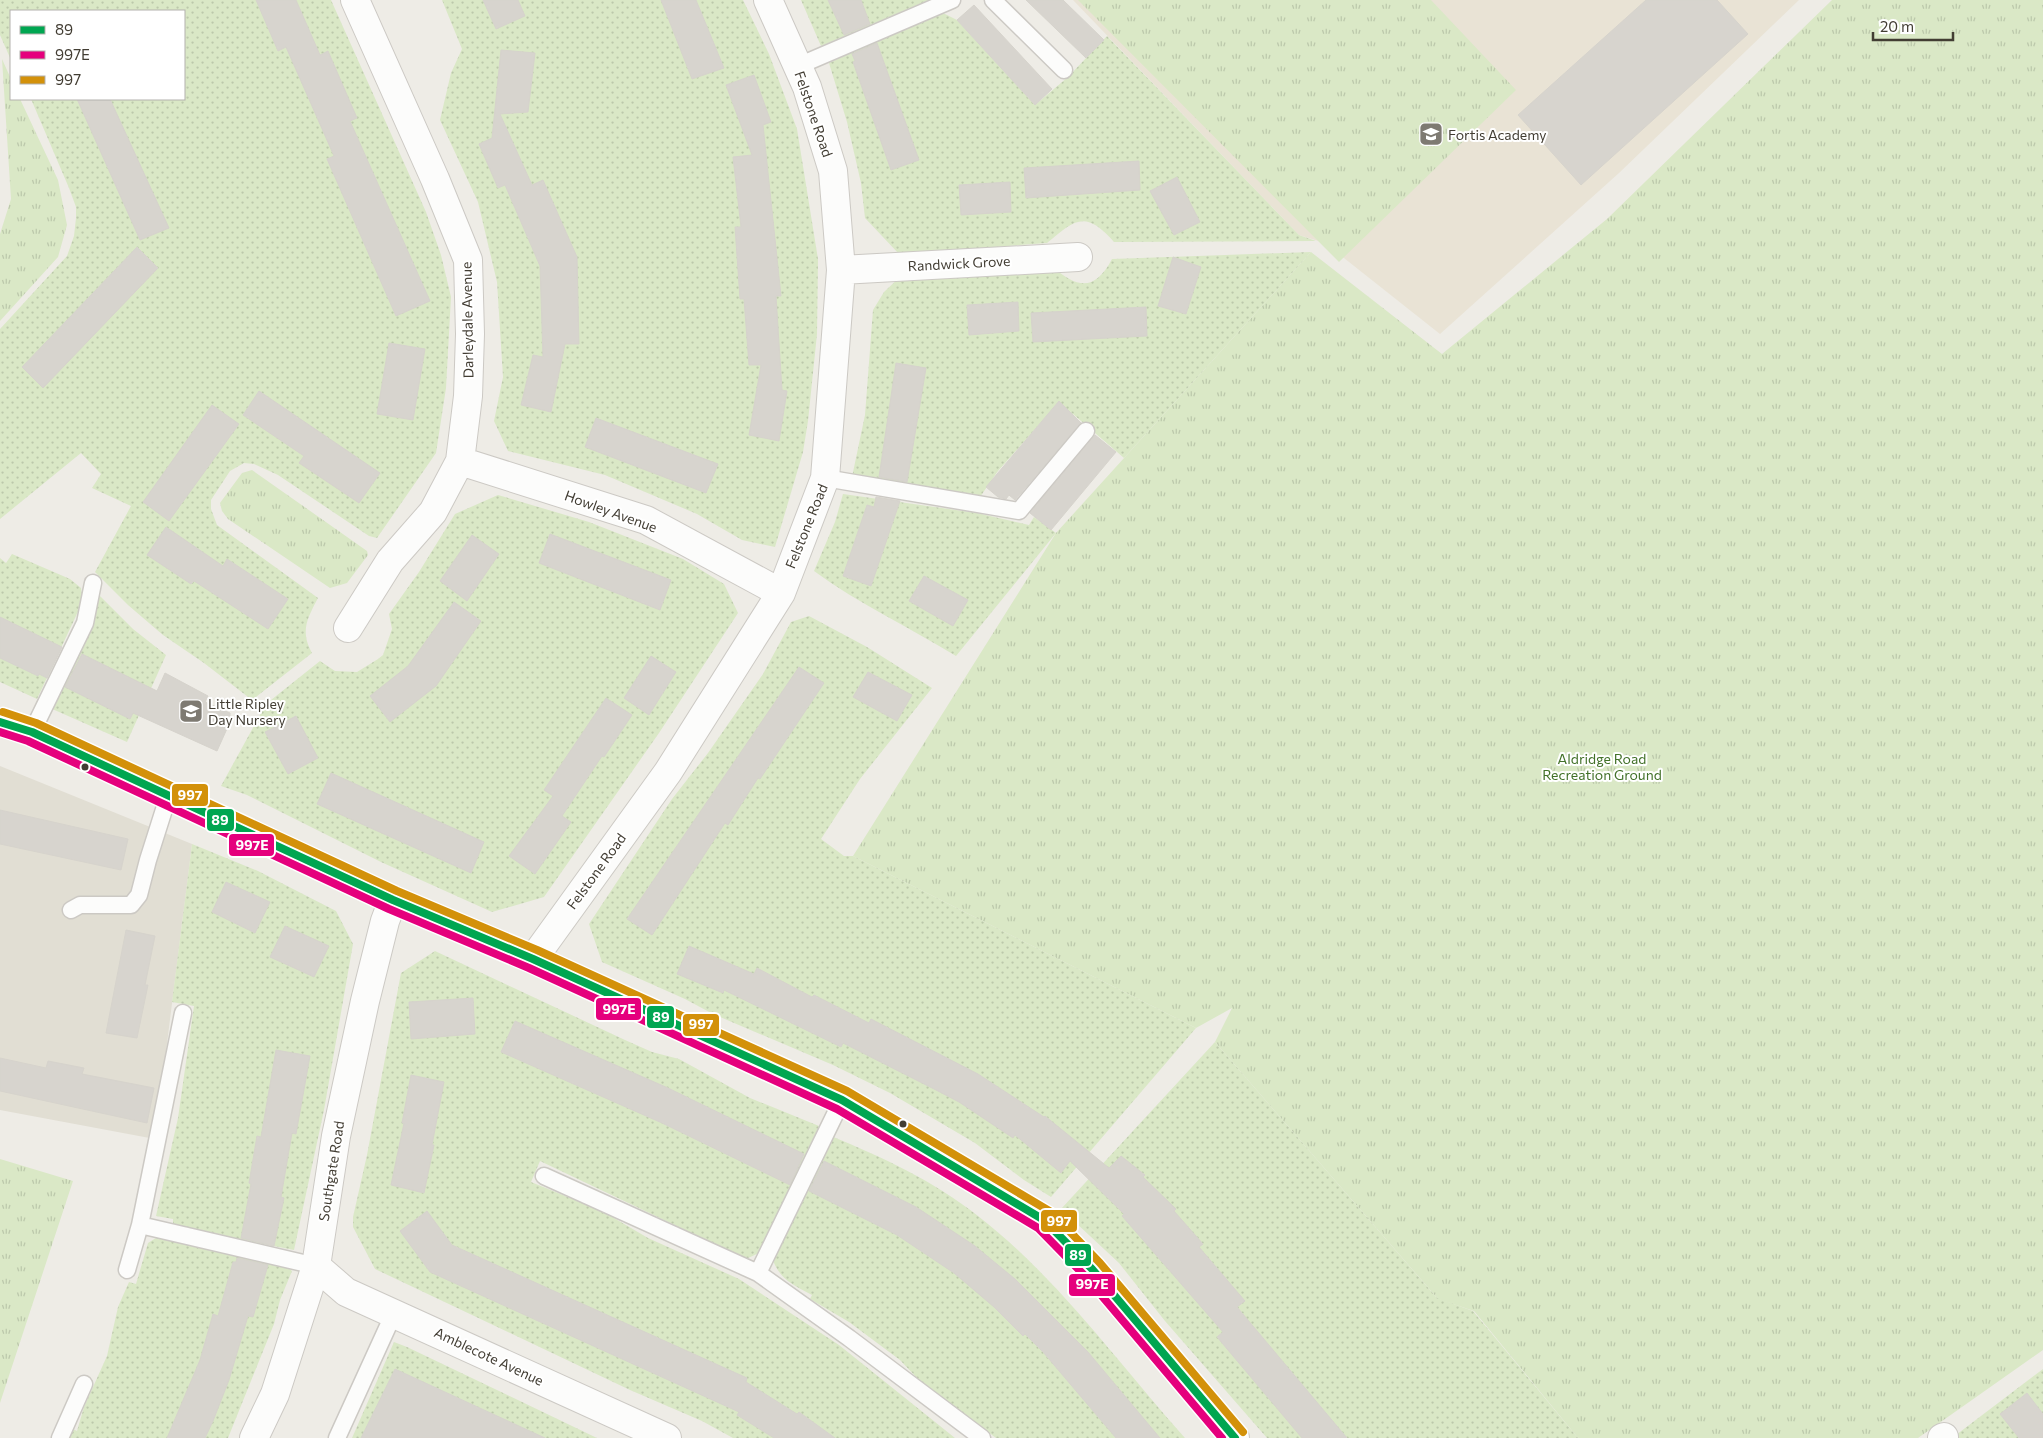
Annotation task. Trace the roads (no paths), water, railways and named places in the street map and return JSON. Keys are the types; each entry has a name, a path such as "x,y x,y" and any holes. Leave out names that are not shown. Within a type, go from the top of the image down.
{"street":[{"name":"Darleydale Avenue","path":"348,628 390,561 433,512 460,461 468,396 470,334 468,260 435,179 355,0"},
{"name":"Felstone Road","path":"533,959 668,772 781,593 825,478 841,270 833,171 807,87 768,0"},
{"name":"Randwick Grove","path":"841,270 1078,257"},
{"name":"Howley Avenue","path":"460,461 646,520 781,593"},
{"path":"0,722 32,732 393,900 533,959 842,1100 1044,1220 1092,1269 1235,1438"},
{"name":"Southgate Road","path":"254,1438 275,1394 316,1266 336,1136 365,1001 385,921 393,900"},
{"name":"Amblecote Avenue","path":"316,1266 346,1292 667,1438"}],"lane":[{"path":"798,66 952,0"},
{"path":"993,0 1064,70"},
{"path":"825,478 1019,511 1086,431"},
{"path":"32,732 85,623 93,583"},
{"path":"71,910 80,905 131,905 139,895 168,796"},
{"path":"127,1270 140,1225 183,1013"},
{"path":"758,1274 842,1100"},
{"path":"544,1176 758,1274 849,1338 982,1438"},
{"path":"140,1225 316,1266"},
{"path":"338,1438 394,1313"},
{"path":"60,1438 84,1384"}],"place":[{"name":"Fortis Academy","path":"1431,134"},
{"name":"Little Ripley Day Nursery","path":"191,711"}],"park label":[{"name":"Aldridge Road Recreation Ground","path":"1602,766"}]}
